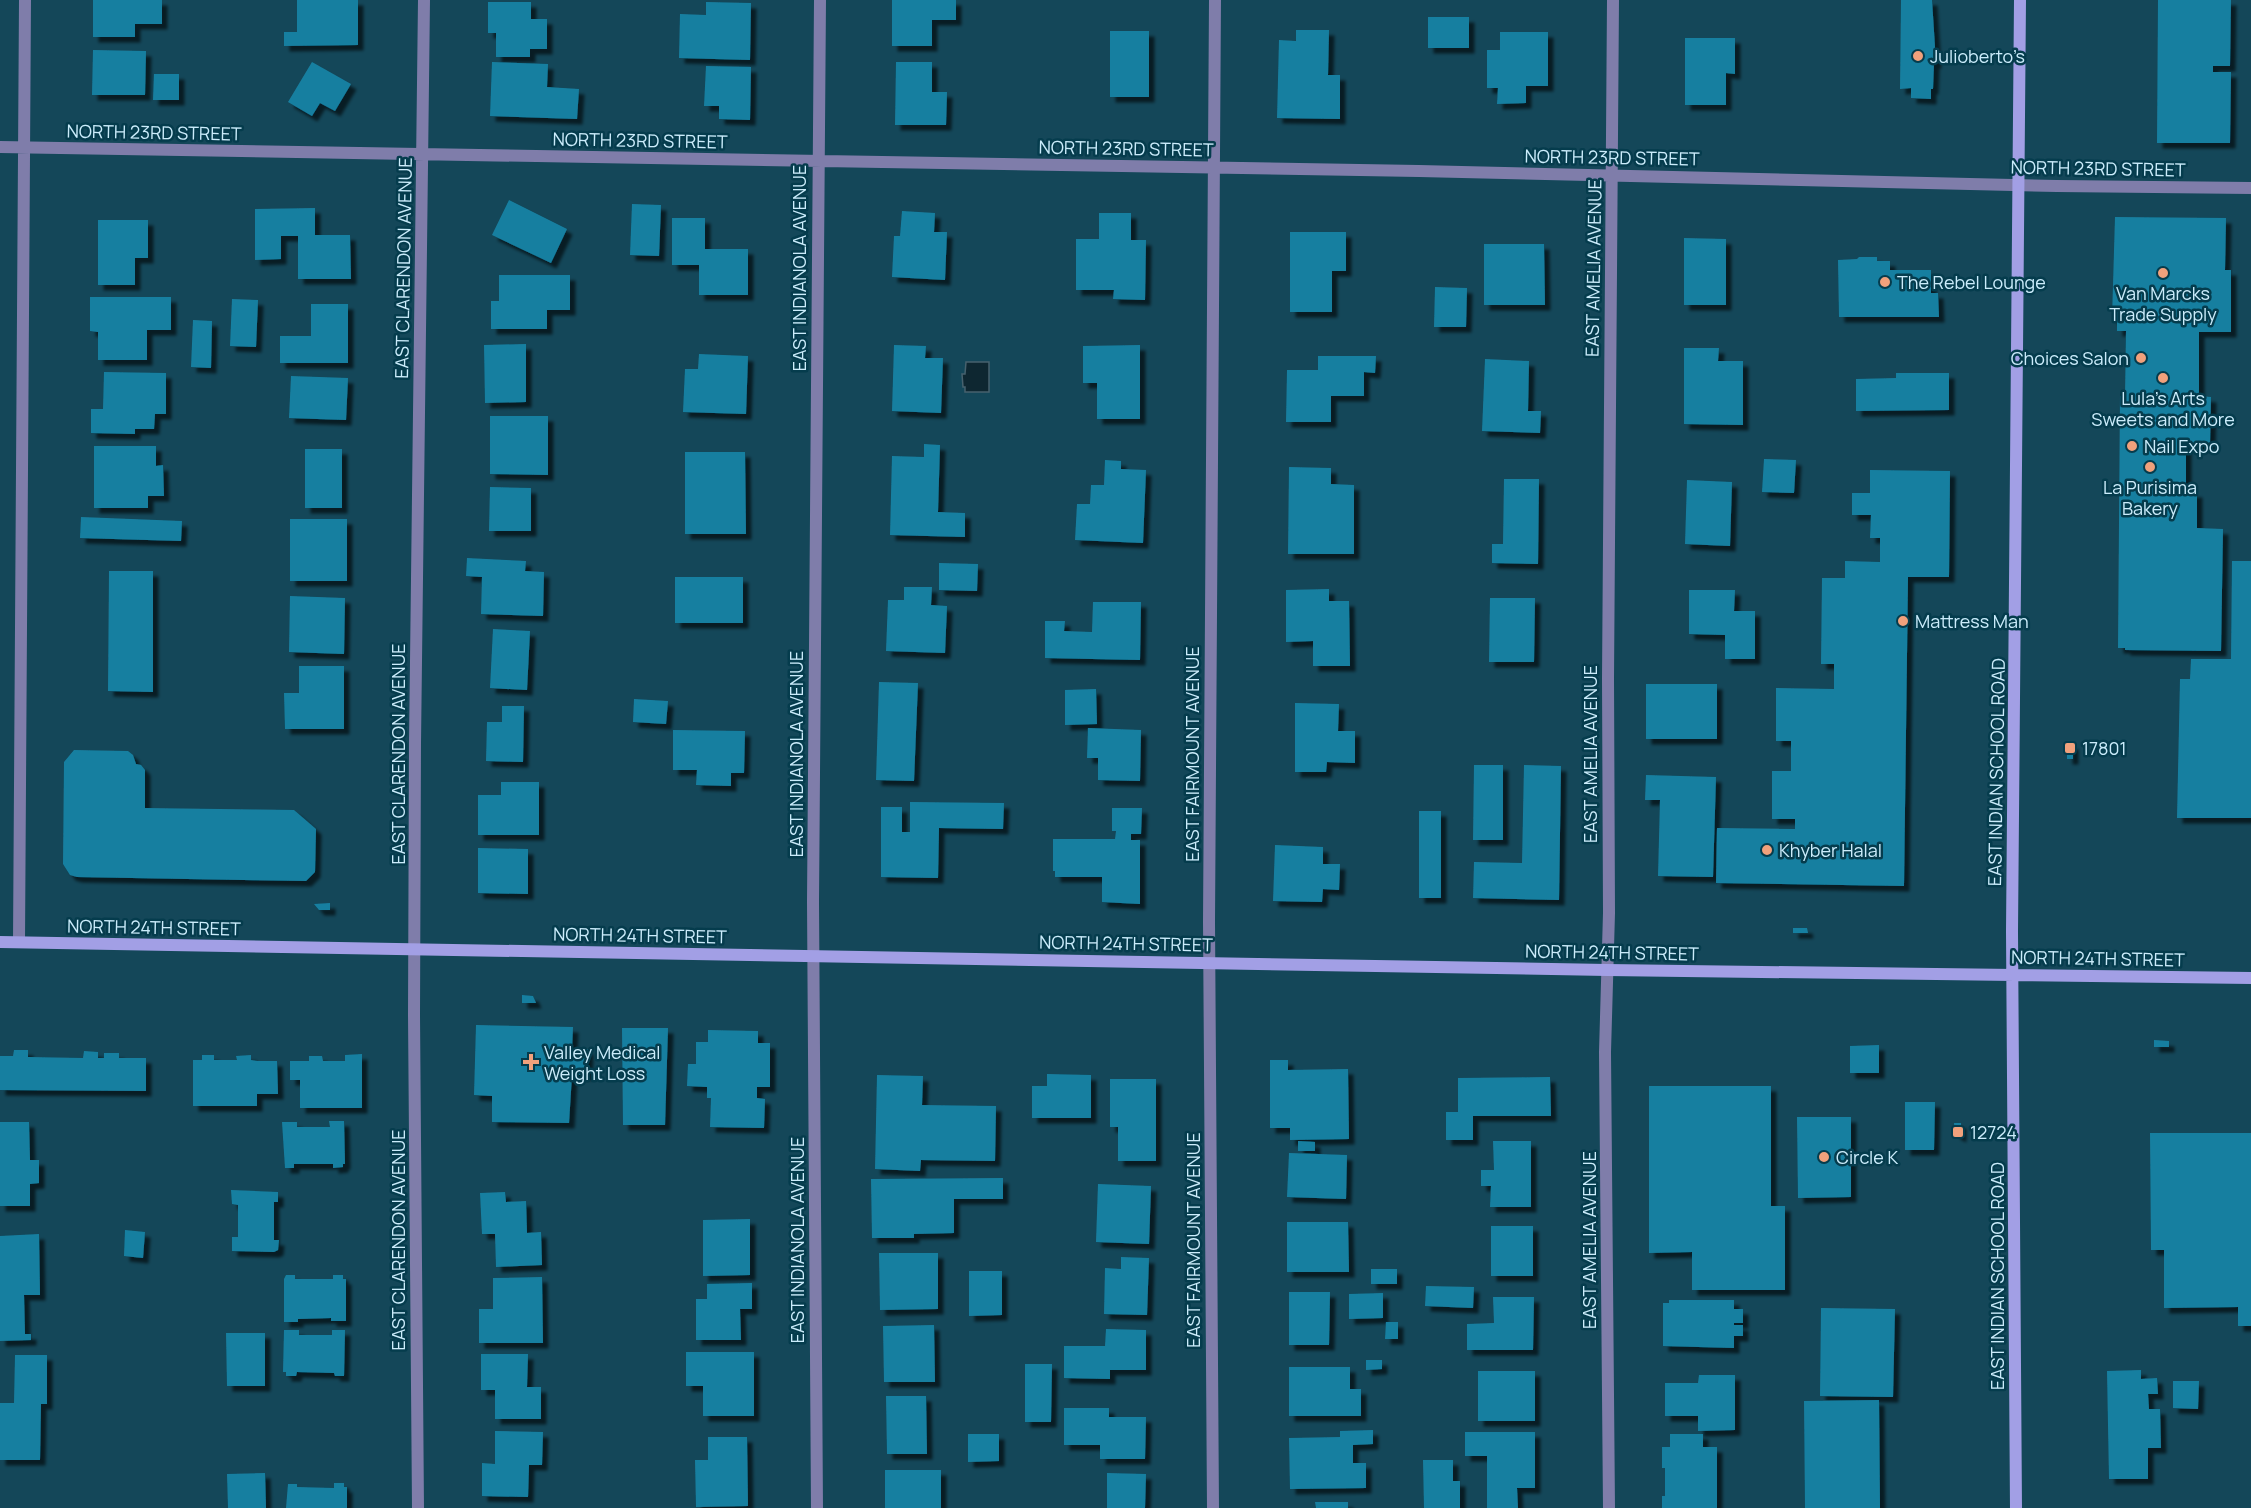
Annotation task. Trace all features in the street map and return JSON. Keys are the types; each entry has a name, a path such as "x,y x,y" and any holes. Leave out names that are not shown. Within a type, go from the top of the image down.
{"main road":[{"name":"EAST INDIAN SCHOOL ROAD","path":"2016,1508 2013,975 2020,0"},
{"name":"NORTH 24TH STREET","path":"0,942 1607,970 2251,978"}],"street":[{"path":"18,942 25,0"},
{"name":"EAST CLARENDON AVENUE","path":"418,1508 415,744 423,0"},
{"name":"EAST INDIANOLA AVENUE","path":"817,1508 813,956 820,0"},
{"name":"EAST FAIRMOUNT AVENUE","path":"1213,1508 1209,963 1215,0"},
{"name":"EAST AMELIA AVENUE","path":"1609,1508 1605,1052 1613,0"},
{"name":"NORTH 23RD STREET","path":"0,147 2251,188"}],"water":[{"path":"966,362 989,362 989,392 965,392 962,374 965,374"}],"building":[{"path":"93,0 162,0 162,24 135,24 135,37 93,37"},
{"path":"297,0 358,0 358,45 284,46 284,32 297,32"},
{"path":"892,0 956,0 956,20 932,20 932,46 892,46"},
{"name":"Julioberto’s","path":"1901,0 1932,0 1936,63 1934,63 1931,99 1911,98 1911,88 1900,89"},
{"path":"2158,0 2231,0 2230,66 2213,66 2213,72 2231,72 2230,143 2157,143"},
{"path":"488,2 531,2 531,19 547,19 547,49 530,49 530,57 496,57 496,33 488,33"},
{"path":"706,2 751,3 750,60 679,58 680,14 706,15"},
{"path":"1428,17 1469,17 1469,48 1428,48"},
{"path":"1296,30 1329,30 1328,75 1340,75 1340,119 1277,118 1279,40 1296,41"},
{"path":"1110,31 1149,31 1149,97 1110,97"},
{"path":"1500,32 1548,32 1548,86 1526,86 1526,103 1497,104 1498,88 1487,88 1487,50 1500,50"},
{"path":"1685,38 1735,38 1735,74 1726,73 1726,105 1685,105"},
{"path":"93,50 146,51 145,95 92,95"},
{"path":"312,62 351,84 335,111 320,103 312,116 288,102"},
{"path":"492,62 548,64 547,87 579,89 577,119 490,116"},
{"path":"896,62 932,62 932,92 947,92 946,125 895,125"},
{"path":"706,66 751,67 750,120 719,119 719,106 704,106"},
{"path":"154,74 179,74 179,100 153,100"},
{"path":"509,200 567,229 551,263 492,235"},
{"path":"632,204 661,205 659,256 630,255"},
{"path":"315,208 315,235 350,235 351,279 298,279 298,236 281,236 281,259 255,260 255,209"},
{"path":"902,211 935,213 934,232 947,232 945,280 892,277 894,236 900,236"},
{"path":"1099,213 1131,213 1131,240 1146,240 1145,300 1113,299 1114,290 1076,290 1076,239 1099,239"},
{"path":"2115,217 2226,218 2225,270 2231,270 2231,332 2199,332 2199,396 2211,397 2210,445 2186,445 2186,492 2197,492 2197,528 2223,529 2221,651 2118,648 2120,396 2125,396 2126,331 2117,331 2117,321 2112,319"},
{"path":"672,218 705,218 705,249 748,249 748,295 699,295 699,265 672,265"},
{"path":"98,220 148,220 148,258 135,258 135,285 98,285"},
{"path":"1290,232 1346,232 1346,271 1332,271 1332,312 1290,312"},
{"path":"1684,238 1726,239 1726,305 1684,305"},
{"path":"1484,244 1544,244 1545,305 1484,305"},
{"name":"The Rebel Lounge","path":"1877,257 1877,261 1890,261 1890,270 1931,270 1931,293 1938,293 1939,317 1839,317 1838,260"},
{"path":"499,275 570,275 570,310 547,310 547,329 491,329 491,301 499,301"},
{"path":"1435,287 1467,288 1466,327 1434,327"},
{"path":"90,297 171,297 171,330 147,330 147,360 98,360 98,332 90,331"},
{"path":"232,299 258,300 256,347 230,346"},
{"path":"311,304 348,304 348,363 280,363 280,336 311,336"},
{"path":"193,320 212,321 211,368 191,367"},
{"path":"526,344 526,402 485,403 484,345"},
{"path":"894,345 926,346 925,358 943,358 941,413 892,411"},
{"path":"1140,345 1140,419 1097,419 1097,383 1083,383 1083,346"},
{"path":"1684,348 1719,348 1718,361 1743,361 1743,425 1684,424"},
{"path":"699,354 748,356 746,414 683,412 685,369 698,369"},
{"path":"1318,356 1376,356 1375,373 1364,372 1364,396 1331,396 1331,422 1286,422 1287,370 1318,370"},
{"path":"1485,359 1529,361 1528,411 1541,411 1540,433 1482,431"},
{"path":"104,372 166,373 166,414 155,414 154,429 135,429 135,434 91,433 91,409 103,409"},
{"path":"1896,373 1949,373 1949,410 1856,411 1856,379 1896,378"},
{"path":"291,376 348,378 346,420 289,418"},
{"path":"490,416 548,416 548,475 490,474"},
{"path":"924,444 940,445 938,512 965,513 965,537 890,535 892,456 924,457"},
{"path":"94,446 156,446 156,466 163,465 164,496 148,496 148,508 94,508"},
{"path":"305,449 342,449 342,508 305,508"},
{"path":"685,452 745,452 746,534 685,534"},
{"path":"1764,459 1796,460 1794,493 1762,492"},
{"path":"1105,460 1121,461 1121,469 1146,470 1143,543 1075,540 1077,504 1090,504 1091,485 1104,485"},
{"path":"1289,467 1331,468 1331,484 1354,485 1354,554 1288,554"},
{"path":"1870,470 1950,471 1949,577 1908,577 1904,886 1716,883 1717,828 1795,829 1795,819 1772,819 1772,771 1791,771 1791,741 1776,741 1776,688 1834,689 1834,664 1821,664 1822,578 1845,578 1845,561 1880,562 1880,538 1870,538 1871,515 1852,515 1852,493 1870,493"},
{"path":"1504,479 1539,479 1538,564 1492,563 1492,544 1503,544"},
{"path":"1687,480 1732,482 1730,546 1685,544"},
{"path":"490,487 531,488 531,531 489,531"},
{"path":"81,517 182,521 181,541 80,538"},
{"path":"290,519 347,519 347,581 290,581"},
{"path":"467,558 526,561 525,571 544,572 543,616 481,614 482,577 466,576"},
{"path":"2232,561 2251,561 2251,818 2177,818 2180,679 2190,679 2191,659 2231,659"},
{"path":"939,563 978,564 977,591 939,590"},
{"path":"109,571 153,571 153,692 108,691"},
{"path":"675,577 743,577 743,623 675,623"},
{"path":"904,587 932,587 931,605 947,606 945,653 886,651 888,600 904,600"},
{"path":"1329,589 1329,601 1349,601 1350,666 1313,666 1313,641 1286,642 1286,590"},
{"path":"1689,590 1735,590 1734,611 1755,611 1755,659 1725,659 1725,635 1689,634"},
{"path":"290,596 345,598 344,654 289,652"},
{"path":"1490,598 1535,598 1534,662 1489,662"},
{"path":"1093,602 1141,602 1140,660 1045,658 1045,621 1065,621 1064,631 1092,632"},
{"path":"493,629 530,631 527,690 490,688"},
{"path":"299,666 344,666 344,729 285,729 284,693 299,693"},
{"path":"879,682 918,683 914,781 876,780"},
{"path":"1646,684 1717,684 1717,739 1646,739"},
{"path":"1096,689 1097,724 1065,725 1065,690"},
{"path":"634,699 668,701 666,724 633,722"},
{"path":"1295,703 1339,704 1338,731 1355,731 1355,763 1327,762 1326,772 1295,772"},
{"path":"502,706 524,706 523,762 486,761 487,722 502,722"},
{"path":"1088,728 1141,730 1140,781 1098,780 1098,758 1087,758"},
{"path":"673,730 745,731 744,773 731,773 731,786 696,785 697,770 673,770"},
{"path":"2067,744 2073,744 2073,759 2067,759"},
{"path":"74,750 128,751 133,755 136,764 141,765 145,770 145,808 294,810 316,829 315,872 306,881 77,877 70,875 63,864 64,762"},
{"path":"1474,765 1503,765 1503,840 1473,840"},
{"path":"1524,765 1561,766 1559,900 1473,898 1474,862 1522,863"},
{"path":"1646,775 1716,777 1713,877 1658,876 1660,800 1645,800"},
{"path":"501,782 539,782 539,835 478,835 478,795 501,795"},
{"path":"910,802 1004,803 1003,829 939,828 938,878 881,877 881,807 902,807 902,832 910,832"},
{"path":"1112,808 1142,808 1141,834 1131,834 1131,840 1140,840 1140,904 1102,902 1102,877 1055,877 1055,871 1053,871 1053,839 1115,839 1116,831 1112,831"},
{"path":"1419,811 1441,811 1441,898 1419,898"},
{"path":"1275,845 1323,847 1323,864 1340,864 1339,890 1323,889 1322,902 1273,901"},
{"path":"478,848 528,849 528,894 478,893"},
{"path":"330,903 330,910 319,910 314,904"},
{"path":"1793,928 1807,928 1808,933 1793,933"},
{"path":"522,995 533,996 536,1003 522,1003"},
{"name":"Valley Medical Weight Loss","path":"476,1025 573,1027 572,1049 588,1049 587,1075 572,1075 569,1123 492,1122 492,1096 474,1095"},
{"path":"622,1028 668,1028 665,1125 623,1125"},
{"path":"708,1030 758,1031 758,1043 770,1043 770,1087 757,1087 757,1098 765,1099 764,1128 710,1127 711,1098 707,1098 707,1087 687,1086 688,1064 696,1064 696,1042 708,1042"},
{"path":"2154,1040 2169,1041 2169,1047 2154,1047"},
{"path":"1879,1045 1879,1073 1850,1073 1850,1046"},
{"path":"14,1050 28,1050 28,1057 83,1058 84,1051 98,1052 98,1058 104,1058 104,1053 119,1053 119,1058 146,1058 146,1091 0,1090 0,1056 13,1056"},
{"path":"362,1054 362,1108 300,1108 300,1080 290,1080 290,1061 309,1061 309,1056 322,1056 323,1061 345,1061 345,1055"},
{"path":"202,1055 214,1055 214,1060 237,1060 236,1056 251,1055 251,1060 277,1061 278,1094 257,1094 257,1106 193,1106 193,1060 202,1060"},
{"path":"1270,1060 1288,1060 1288,1070 1348,1069 1349,1139 1290,1140 1290,1128 1270,1128"},
{"path":"1047,1074 1091,1075 1091,1118 1032,1118 1032,1086 1047,1086"},
{"path":"877,1075 923,1076 922,1105 996,1106 995,1161 921,1160 920,1171 875,1169"},
{"path":"1550,1077 1551,1116 1473,1116 1473,1140 1446,1140 1446,1112 1458,1112 1458,1078"},
{"path":"1110,1079 1156,1079 1156,1161 1118,1161 1118,1127 1110,1127"},
{"path":"1649,1086 1771,1086 1771,1206 1785,1206 1785,1290 1692,1290 1692,1252 1649,1253"},
{"path":"1905,1102 1935,1102 1934,1150 1905,1150"},
{"name":"Circle K","path":"1797,1117 1851,1117 1851,1197 1798,1198"},
{"path":"329,1121 344,1121 345,1164 343,1167 333,1168 333,1164 294,1164 294,1168 285,1168 282,1122 297,1122 297,1127 330,1127"},
{"path":"0,1122 29,1122 30,1160 39,1160 39,1183 30,1184 30,1206 0,1206"},
{"path":"1954,1123 1961,1123 1961,1137 1955,1134"},
{"path":"2150,1133 2251,1133 2251,1326 2238,1326 2238,1307 2164,1308 2164,1250 2151,1250"},
{"path":"1298,1141 1315,1142 1315,1151 1298,1151"},
{"path":"1493,1141 1531,1141 1531,1207 1490,1207 1491,1186 1481,1186 1481,1170 1494,1170"},
{"path":"1289,1153 1347,1155 1346,1199 1287,1197"},
{"path":"1003,1178 1003,1199 954,1199 954,1233 914,1234 914,1238 872,1238 871,1179"},
{"path":"1098,1184 1151,1186 1149,1244 1096,1242"},
{"path":"231,1190 278,1192 278,1202 274,1202 274,1240 279,1240 278,1250 274,1252 232,1251 232,1237 238,1237 238,1205 232,1204"},
{"path":"505,1192 506,1202 526,1201 527,1233 541,1232 542,1265 496,1267 495,1234 482,1234 480,1193"},
{"path":"750,1219 750,1275 703,1276 703,1220"},
{"path":"1287,1222 1348,1222 1349,1272 1287,1272"},
{"path":"1491,1226 1533,1226 1533,1276 1491,1276"},
{"path":"125,1230 145,1232 143,1258 124,1256"},
{"path":"39,1234 40,1295 24,1295 25,1334 31,1334 31,1340 0,1341 0,1236"},
{"path":"879,1253 938,1253 938,1309 880,1310"},
{"path":"1121,1257 1149,1258 1147,1315 1104,1314 1105,1268 1121,1269"},
{"path":"1371,1269 1397,1269 1397,1284 1371,1284"},
{"path":"969,1271 1002,1271 1002,1315 969,1316"},
{"path":"286,1275 295,1275 295,1279 333,1279 333,1275 343,1275 343,1279 346,1279 346,1321 331,1321 331,1318 298,1319 298,1322 284,1322 284,1279"},
{"path":"542,1277 543,1343 479,1343 479,1309 493,1309 493,1278"},
{"path":"752,1283 752,1309 740,1309 741,1340 696,1340 696,1299 707,1299 707,1284"},
{"path":"1426,1286 1474,1287 1473,1308 1425,1306"},
{"path":"1289,1292 1330,1292 1329,1345 1289,1345"},
{"path":"1383,1293 1383,1318 1349,1319 1349,1294"},
{"path":"1493,1297 1534,1297 1533,1350 1467,1350 1467,1324 1494,1323"},
{"path":"1669,1300 1734,1300 1734,1309 1743,1309 1743,1323 1734,1323 1734,1325 1743,1325 1743,1336 1734,1336 1734,1348 1663,1346 1663,1303 1669,1303"},
{"path":"1821,1308 1895,1309 1893,1397 1820,1396"},
{"path":"1386,1322 1398,1322 1398,1339 1385,1339"},
{"path":"934,1325 935,1382 884,1382 883,1326"},
{"path":"1106,1329 1146,1330 1146,1370 1110,1370 1110,1379 1064,1378 1064,1346 1105,1346"},
{"path":"284,1330 299,1330 299,1335 332,1335 332,1330 345,1330 344,1376 335,1376 334,1373 297,1372 296,1376 286,1376 286,1372 283,1372"},
{"path":"226,1333 265,1333 265,1386 227,1386"},
{"path":"686,1352 754,1352 754,1416 703,1416 703,1386 686,1386"},
{"path":"481,1354 528,1354 527,1387 541,1387 541,1419 495,1419 495,1390 481,1390"},
{"path":"15,1355 47,1355 47,1404 41,1404 40,1460 0,1460 0,1403 14,1403"},
{"path":"1366,1360 1382,1360 1382,1369 1366,1370"},
{"path":"1025,1364 1052,1364 1051,1422 1025,1422"},
{"path":"1289,1367 1350,1367 1350,1389 1361,1389 1361,1416 1289,1416"},
{"path":"2141,1370 2141,1379 2157,1378 2158,1394 2148,1394 2149,1409 2160,1409 2161,1448 2148,1448 2148,1479 2109,1479 2107,1371"},
{"path":"1478,1371 1535,1371 1535,1421 1478,1421"},
{"path":"1699,1375 1735,1375 1735,1430 1698,1431 1698,1416 1665,1416 1665,1383 1698,1383"},
{"path":"2173,1381 2199,1381 2198,1409 2173,1408"},
{"path":"886,1396 926,1396 927,1454 887,1454"},
{"path":"1879,1400 1880,1508 1805,1508 1804,1401"},
{"path":"1064,1408 1109,1408 1109,1417 1146,1417 1145,1459 1100,1459 1100,1445 1064,1445"},
{"path":"1373,1430 1373,1444 1353,1445 1353,1463 1366,1463 1366,1488 1290,1489 1289,1438 1340,1437 1340,1431"},
{"path":"495,1431 543,1432 542,1465 529,1465 528,1497 482,1496 482,1463 495,1464"},
{"path":"1465,1432 1535,1432 1535,1488 1517,1488 1518,1508 1487,1508 1487,1456 1465,1456"},
{"path":"968,1434 999,1434 999,1461 968,1462"},
{"path":"1670,1434 1703,1434 1703,1447 1717,1447 1717,1508 1662,1508 1662,1496 1665,1496 1665,1468 1662,1468 1662,1447 1670,1447"},
{"path":"708,1437 747,1437 748,1506 696,1507 695,1460 708,1460"},
{"path":"1423,1460 1453,1460 1453,1481 1460,1481 1460,1508 1424,1508"},
{"path":"885,1470 941,1470 941,1508 885,1508"},
{"path":"265,1473 266,1508 228,1508 227,1474"},
{"path":"1107,1473 1146,1474 1145,1508 1107,1508"},
{"path":"334,1483 344,1483 344,1487 347,1487 347,1508 286,1508 288,1484 297,1484 297,1487 334,1488"},
{"path":"1315,1502 1348,1502 1348,1508 1316,1508"}],"place":[{"name":"Julioberto’s","path":"1918,56"},
{"name":"Van Marcks Trade Supply","path":"2163,273"},
{"name":"The Rebel Lounge","path":"1885,282"},
{"name":"Choices Salon","path":"2141,358"},
{"name":"Lula’s Arts Sweets and More","path":"2163,378"},
{"name":"Nail Expo","path":"2132,446"},
{"name":"La Purisima Bakery","path":"2150,467"},
{"name":"Mattress Man","path":"1903,621"},
{"name":"17801","path":"2070,748"},
{"name":"Khyber Halal","path":"1767,850"},
{"name":"Valley Medical Weight Loss","path":"531,1062"},
{"name":"12724","path":"1958,1132"},
{"name":"Circle K","path":"1824,1157"}]}
